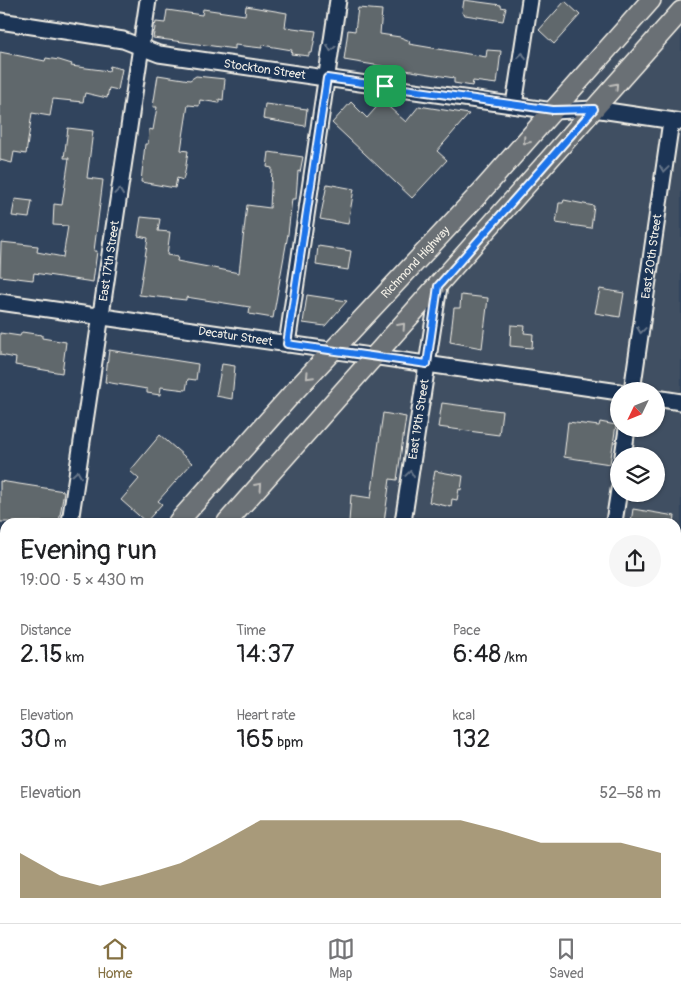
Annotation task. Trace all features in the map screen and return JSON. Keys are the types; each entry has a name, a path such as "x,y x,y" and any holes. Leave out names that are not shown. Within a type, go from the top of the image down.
{"main road":[{"name":"Richmond Highway","path":"182,518 332,351 480,193 651,0"},
{"path":"231,518 681,11"}],"street":[{"name":"East 17th Street","path":"71,518 148,0"},
{"path":"287,344 338,0"},
{"path":"514,105 530,0"},
{"name":"Stockton Street","path":"0,20 123,40 159,54 514,105 553,110 594,109 676,121"},
{"name":"East 20th Street","path":"633,382 676,121"},
{"name":"East 19th Street","path":"404,518 438,286"},
{"name":"Decatur Street","path":"0,302 610,391"},
{"path":"665,399 681,402"},
{"path":"615,518 617,502"}],"shaded area":[{"path":"657,0 681,0 681,518 189,518"}],"building":[{"path":"464,0 501,5 501,7 506,8 503,21 465,15 462,13"},
{"path":"565,1 580,15 554,44 539,30"},
{"path":"246,6 287,13 285,27 316,31 312,53 309,53 309,56 291,54 292,50 262,45 262,48 235,45 235,49 153,38 156,22 165,23 167,10 202,15 203,9 245,15"},
{"path":"358,8 382,10 380,34 400,37 410,41 409,44 486,57 487,50 501,51 497,84 473,81 472,86 454,83 454,78 344,60 348,30 355,31"},
{"path":"0,52 45,61 46,58 59,60 72,64 71,66 109,71 110,66 122,69 118,90 109,88 107,98 85,93 83,102 53,99 50,116 32,113 26,154 14,152 12,163 0,160"},
{"path":"158,75 190,80 196,76 225,79 223,100 219,99 219,103 200,100 199,106 188,105 181,150 188,151 185,172 183,180 177,178 175,188 141,182 145,144 148,144 149,129 153,130 157,107 153,107"},
{"path":"382,101 406,122 419,106 469,114 437,151 447,160 412,198 332,123 351,102 367,118"},
{"path":"265,104 307,109 305,126 263,119"},
{"path":"68,128 93,131 87,178 103,180 94,251 97,251 93,282 34,273 33,280 0,276 1,242 38,246 37,252 63,257 68,226 53,225 54,204 62,205 69,158 64,158"},
{"path":"269,152 303,157 300,172 298,171 296,199 292,199 288,234 273,318 249,314 250,307 186,297 186,300 139,295 148,238 138,236 141,217 160,219 158,231 170,232 167,255 178,257 177,261 239,273 247,205 270,208 272,168 267,167"},
{"path":"327,184 354,189 348,224 320,219"},
{"path":"15,199 32,201 29,218 12,216"},
{"path":"564,200 594,206 591,228 556,223 559,203 563,203"},
{"path":"318,246 351,251 348,270 316,265"},
{"path":"600,289 624,293 620,317 595,313"},
{"path":"307,295 347,301 325,326 303,323"},
{"path":"461,295 488,298 482,348 450,342 454,308 460,308"},
{"path":"511,325 525,326 524,333 533,334 532,348 510,346"},
{"path":"22,332 42,335 42,338 66,342 62,373 15,365 16,358 0,355 0,333 20,336"},
{"path":"109,350 198,364 196,380 188,379 186,390 161,387 160,395 147,393 147,389 105,382"},
{"path":"222,364 235,366 232,399 216,396"},
{"path":"442,403 502,411 499,435 438,427"},
{"path":"383,413 406,417 397,480 390,479 385,518 349,518 351,495 371,498"},
{"path":"568,422 599,426 600,422 610,424 610,438 614,438 613,447 610,447 610,464 564,457"},
{"path":"160,435 192,463 158,501 162,504 150,518 141,518 121,500 139,479 130,471"},
{"path":"435,471 463,476 461,490 459,489 457,500 452,499 451,507 429,502"},
{"path":"0,481 64,491 60,518 0,518"},
{"path":"633,509 675,516 675,518 632,518"}],"route":[{"path":"327,78 385,86 553,110 594,109 438,286 427,364 287,344 327,78"}]}
